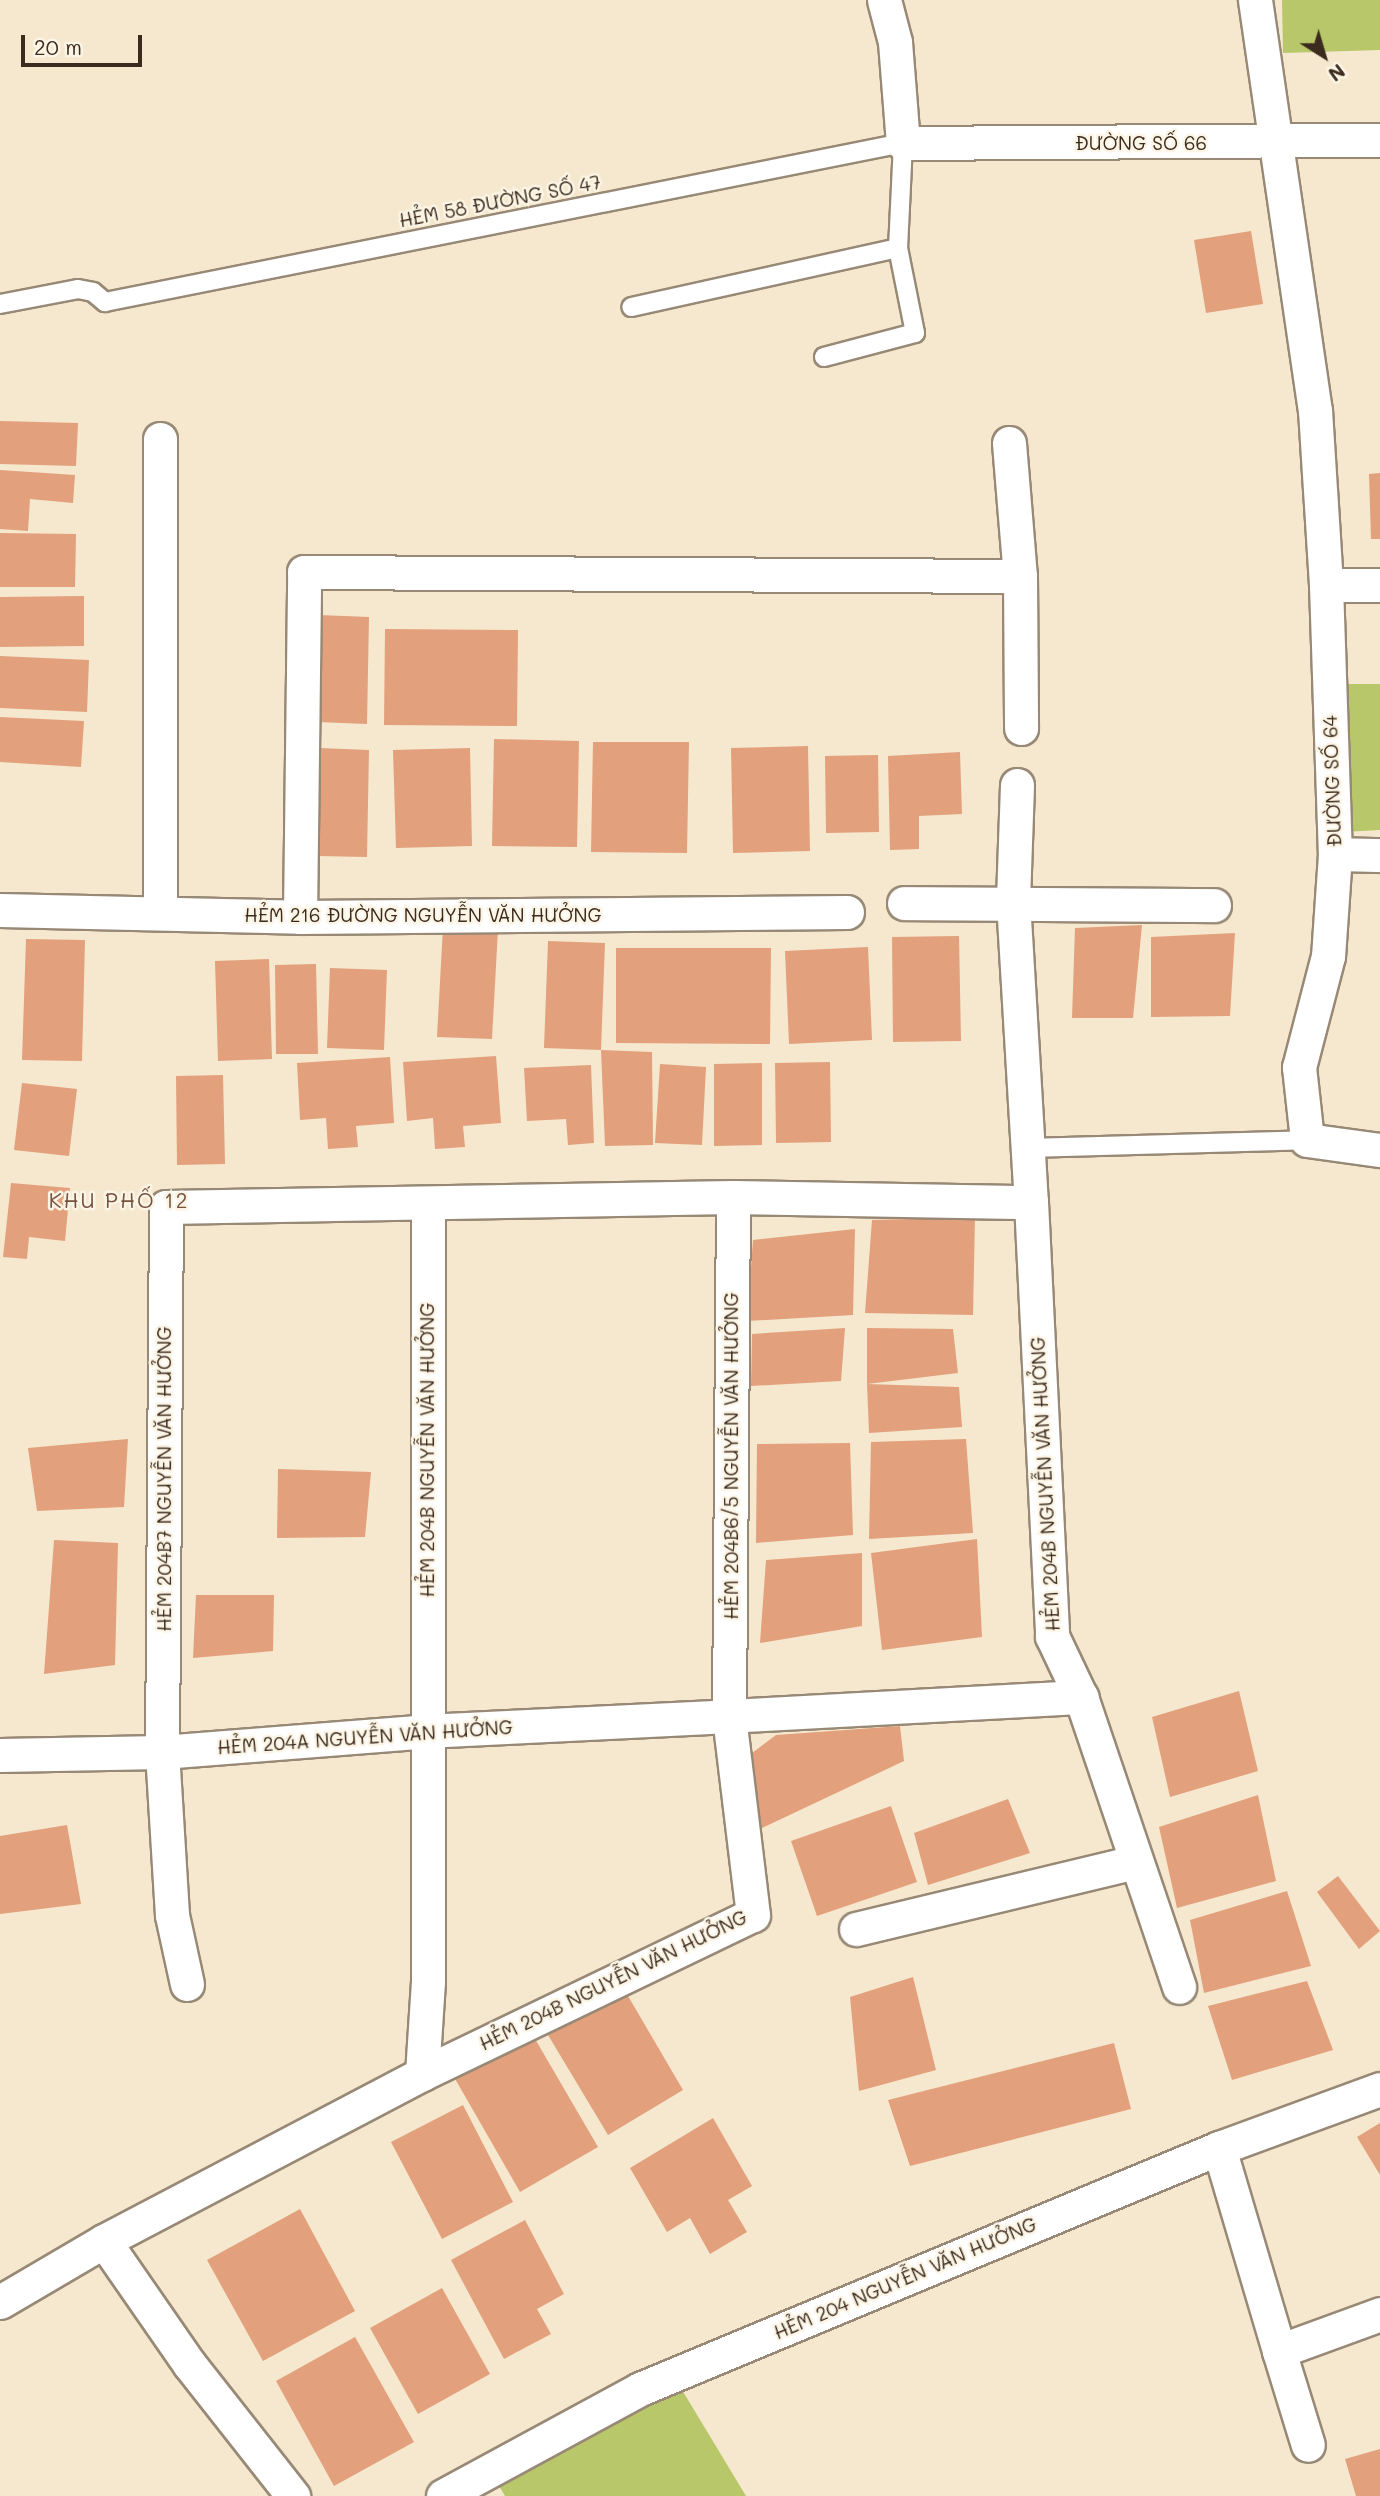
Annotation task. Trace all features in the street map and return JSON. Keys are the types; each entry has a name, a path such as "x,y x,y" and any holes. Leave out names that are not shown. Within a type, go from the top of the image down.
{"street":[{"path":"884,0 895,42 903,143"},
{"name":"ĐƯỜNG SỐ 64","path":"1255,0 1315,410 1326,585 1335,854 1328,956 1299,1067 1307,1140"},
{"name":"ĐƯỜNG SỐ 66","path":"903,143 1274,143 1380,140"},
{"path":"160,439 160,913"},
{"path":"1009,443 1020,576 1021,728"},
{"path":"300,917 304,572 1020,576"},
{"path":"1326,585 1380,585"},
{"name":"HẺM 204B NGUYỄN VĂN HƯỞNG","path":"1017,785 1013,901 1052,1636 1081,1697 1179,1987"},
{"path":"1335,854 1380,855"},
{"path":"904,903 1013,901 1214,905"},
{"name":"HẺM 216 ĐƯỜNG NGUYỄN VĂN HƯỞNG","path":"0,910 300,917 847,912"},
{"path":"1307,1140 1380,1150"},
{"path":"428,1203 733,1197 1031,1202"},
{"name":"HẺM 204B6/5 NGUYỄN VĂN HƯỞNG","path":"729,1716 733,1197"},
{"name":"HẺM 204B NGUYỄN VĂN HƯỞNG","path":"422,2074 428,1981 428,1203"},
{"name":"HẺM 204B7 NGUYỄN VĂN HƯỞNG","path":"162,1752 166,1206 428,1203"},
{"path":"729,1716 1081,1697"},
{"name":"HẺM 204B NGUYỄN VĂN HƯỞNG","path":"0,2302 104,2241 422,2074 753,1915 729,1716"},
{"name":"HẺM 204A NGUYỄN VĂN HƯỞNG","path":"0,1755 162,1752 426,1731 729,1716"},
{"path":"162,1752 172,1914 187,1984"},
{"path":"856,1929 1135,1862"},
{"name":"HẺM 204 NGUYỄN VĂN HƯỞNG","path":"443,2496 640,2389 1219,2148 1380,2089"},
{"path":"1219,2148 1308,2445"},
{"path":"104,2241 190,2365 293,2496"},
{"path":"1279,2351 1380,2314"}],"lane":[{"path":"824,357 915,333 898,248 903,143"},
{"name":"HẺM 58 ĐƯỜNG SỐ 47","path":"0,304 78,289 93,292 105,302 903,143"},
{"path":"631,307 898,248"},
{"path":"1028,1148 1307,1140"}],"green space":[{"path":"1282,0 1380,0 1380,50 1283,53"},
{"path":"1338,684 1380,684 1380,830 1343,832"},
{"path":"673,2375 746,2496 505,2496 496,2481"}],"building":[{"path":"1251,231 1263,304 1206,313 1194,240"},
{"path":"0,421 78,423 76,466 0,464"},
{"path":"0,470 75,475 73,503 30,499 28,531 0,529"},
{"path":"1380,473 1380,539 1371,539 1369,474"},
{"path":"0,533 76,534 75,587 0,587"},
{"path":"84,596 84,646 0,647 0,597"},
{"path":"319,615 369,617 367,724 317,722"},
{"path":"385,629 518,630 517,726 384,725"},
{"path":"0,656 89,660 87,712 0,708"},
{"path":"0,717 84,721 81,767 0,762"},
{"path":"494,739 579,741 577,847 492,846"},
{"path":"593,742 689,742 687,853 591,852"},
{"path":"808,746 810,851 733,853 731,748"},
{"path":"319,748 369,750 367,857 317,856"},
{"path":"470,748 472,846 396,848 393,750"},
{"path":"960,752 962,814 919,816 919,849 890,850 888,756"},
{"path":"878,755 879,832 826,833 825,756"},
{"path":"1142,925 1133,1018 1072,1018 1075,928"},
{"path":"443,927 498,929 492,1039 437,1037"},
{"path":"1235,933 1230,1016 1151,1017 1151,937"},
{"path":"959,936 961,1041 893,1042 892,937"},
{"path":"26,939 85,940 82,1061 22,1060"},
{"path":"548,941 605,943 601,1050 544,1048"},
{"path":"868,947 872,1040 789,1044 785,951"},
{"path":"616,948 771,948 770,1044 616,1043"},
{"path":"269,959 272,1059 218,1061 215,961"},
{"path":"316,964 318,1054 276,1054 275,965"},
{"path":"330,968 387,970 384,1050 327,1048"},
{"path":"601,1050 652,1052 653,1145 605,1146"},
{"path":"496,1056 501,1123 463,1126 465,1147 435,1149 433,1118 407,1121 403,1062"},
{"path":"390,1057 394,1123 356,1126 358,1147 328,1149 326,1118 300,1120 297,1063"},
{"path":"830,1062 831,1142 776,1143 775,1063"},
{"path":"762,1063 762,1145 714,1146 714,1064"},
{"path":"660,1064 706,1067 702,1145 655,1143"},
{"path":"591,1065 594,1143 568,1145 566,1119 527,1121 524,1068"},
{"path":"223,1075 225,1164 177,1165 176,1076"},
{"path":"22,1083 77,1089 69,1156 14,1150"},
{"path":"11,1183 70,1188 65,1241 29,1237 27,1259 3,1257"},
{"path":"975,1217 973,1315 865,1313 872,1220"},
{"path":"855,1229 853,1315 747,1321 753,1240"},
{"path":"845,1328 841,1381 751,1386 752,1334"},
{"path":"867,1328 953,1329 958,1373 867,1384"},
{"path":"867,1384 959,1387 962,1427 869,1433"},
{"path":"128,1439 124,1507 37,1511 28,1448"},
{"path":"966,1439 973,1533 869,1539 871,1442"},
{"path":"850,1443 853,1535 756,1543 757,1444"},
{"path":"278,1469 371,1472 365,1537 277,1538"},
{"path":"977,1539 982,1637 882,1650 871,1553"},
{"path":"54,1540 118,1543 115,1665 44,1674"},
{"path":"862,1553 862,1626 760,1643 766,1560"},
{"path":"196,1595 274,1595 273,1651 193,1658"},
{"path":"1239,1691 1258,1771 1170,1797 1152,1717"},
{"path":"900,1726 904,1761 743,1837 735,1766 776,1735"},
{"path":"1258,1795 1276,1881 1177,1908 1159,1827"},
{"path":"1008,1799 1030,1853 928,1885 914,1833"},
{"path":"891,1806 917,1882 817,1916 791,1841"},
{"path":"67,1825 81,1904 0,1914 0,1836"},
{"path":"1338,1876 1380,1931 1359,1949 1317,1892"},
{"path":"1287,1891 1311,1966 1204,1993 1190,1920"},
{"path":"913,1977 936,2070 859,2091 850,1997"},
{"path":"1307,1981 1333,2050 1232,2080 1208,2006"},
{"path":"621,1984 683,2090 608,2135 545,2030"},
{"path":"531,2032 598,2147 520,2192 454,2077"},
{"path":"1114,2043 1131,2109 910,2166 888,2100"},
{"path":"463,2105 513,2202 442,2239 391,2142"},
{"path":"713,2118 752,2186 728,2200 747,2232 710,2254 690,2218 667,2232 630,2168"},
{"path":"1380,2123 1380,2175 1357,2137"},
{"path":"300,2209 355,2311 263,2361 207,2260"},
{"path":"525,2220 564,2294 537,2309 551,2334 504,2359 451,2260"},
{"path":"442,2288 490,2374 418,2414 370,2328"},
{"path":"355,2337 414,2442 334,2486 276,2381"},
{"path":"1380,2449 1380,2496 1356,2496 1345,2459"}],"district":[{"name":"KHU PHỐ 12","path":"119,1200"}]}
